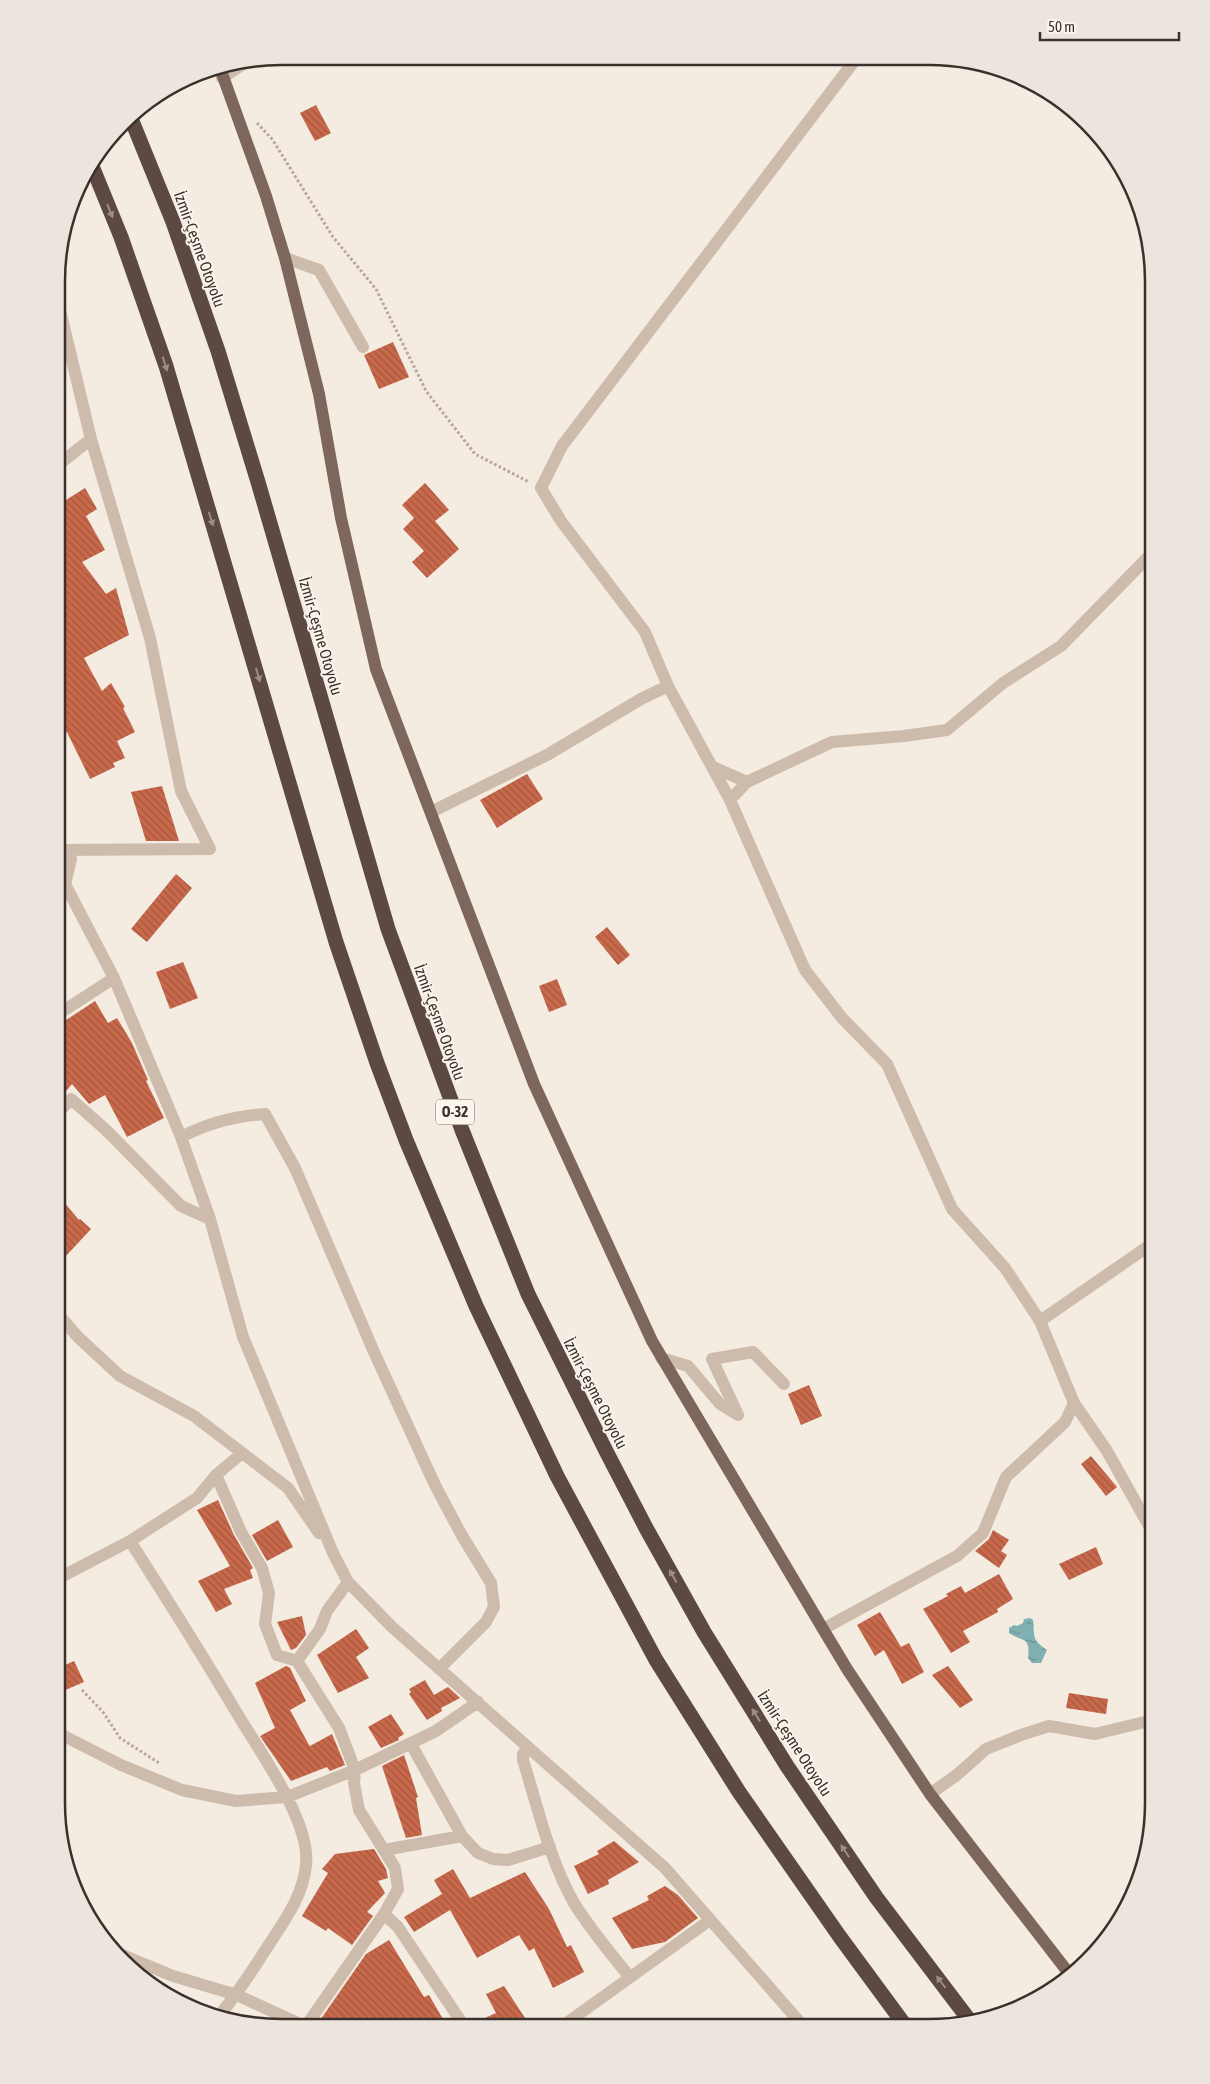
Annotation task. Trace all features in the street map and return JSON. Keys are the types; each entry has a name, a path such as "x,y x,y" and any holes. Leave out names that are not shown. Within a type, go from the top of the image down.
{"highway":[{"name":"İzmir-Çeşme Otoyolu","path":"133,124 174,222 218,351 388,928 462,1130 528,1294 568,1378 646,1528 704,1632 787,1766 871,1889 966,2016"},
{"path":"95,172 121,237 166,366 336,942 377,1063 406,1140 476,1306 557,1476 656,1660 745,1800 840,1938 900,2019"}],"main road":[{"path":"221,73 266,196 285,258 319,394 341,518 376,669 534,1084 652,1340 822,1630 930,1794 1066,1969"}],"street":[{"path":"851,65 562,446 541,488 561,521 645,632 668,686 730,800 782,913 805,970 842,1018 887,1064 952,1209 1005,1268 1040,1321 1074,1403 1107,1451 1145,1519"},
{"path":"285,258 320,270 363,347"},
{"path":"65,331 91,439 150,638 181,791 210,849 65,848"},
{"path":"65,459 91,439"},
{"path":"730,800 747,782 832,742 904,736 947,730 1003,683 1061,646 1145,560"},
{"path":"431,812 547,755 641,699 668,686"},
{"path":"713,768 747,782"},
{"path":"65,853 71,858 65,884 114,978 181,1137 210,1219 243,1337 333,1553 348,1582 439,1669 665,1868 797,2019"},
{"path":"65,1010 114,978"},
{"path":"65,1105 71,1099 106,1130 181,1206 210,1219"},
{"path":"181,1137 212,1123 265,1114 295,1168 374,1352 434,1484 461,1534 491,1583 494,1600 492,1614 439,1669"},
{"path":"1040,1321 1145,1249"},
{"path":"65,1322 78,1337 120,1376 194,1416 241,1454 288,1488 333,1553"},
{"path":"662,1358 688,1366 720,1404 738,1415 712,1359 753,1352 784,1384"},
{"path":"822,1630 958,1556 983,1533 1006,1477 1065,1422 1074,1403"},
{"path":"65,1574 130,1541 196,1498 216,1475 241,1454"},
{"path":"216,1475 241,1532 262,1568 268,1593 265,1624 278,1655 297,1661 339,1728 355,1770 354,1783 359,1810 395,1868 398,1889 384,1914 310,2019"},
{"path":"130,1541 209,1666 287,1797 304,1838 307,1862 304,1884 295,1905 237,1995 223,2011"},
{"path":"297,1661 320,1629 328,1611 348,1582"},
{"path":"65,1737 121,1765 182,1790 236,1801 287,1797 355,1770 411,1744 436,1731 478,1702"},
{"path":"930,1794 986,1749 1021,1735 1049,1726 1095,1734 1145,1722"},
{"path":"411,1744 462,1836 478,1853 493,1859 508,1860 550,1847"},
{"path":"528,1746 523,1755 523,1760 556,1865 574,1903 590,1927 629,1976"},
{"path":"384,1850 462,1836"},
{"path":"384,1914 398,1927 459,2019"},
{"path":"572,2019 629,1976 710,1920"},
{"path":"131,1959 173,1976 237,1995 290,2019"}],"path":[{"path":"254,120 272,139 333,237 376,289 426,390 475,454 541,488"},
{"path":"82,1690 103,1712 120,1738 156,1759 161,1766"}],"water":[{"path":"1030,1618 1033,1620 1036,1640 1047,1650 1041,1663 1032,1663 1028,1658 1029,1651 1026,1642 1009,1633 1009,1628 1023,1623 1024,1619"}],"building":[{"path":"316,105 331,133 315,141 300,113"},
{"path":"393,342 409,377 379,389 364,355"},
{"path":"425,483 449,510 435,521 459,549 427,578 412,562 424,551 403,529 414,518 402,505"},
{"path":"85,488 97,509 86,516 105,550 82,562 106,594 116,588 129,635 84,658 102,691 111,683 125,707 123,708 135,732 117,741 125,758 113,763 115,767 90,779 67,732 65,733 65,501"},
{"path":"527,774 543,799 497,828 480,800"},
{"path":"162,786 179,841 146,841 131,792"},
{"path":"176,874 192,888 147,942 131,929"},
{"path":"607,927 630,955 618,965 595,937"},
{"path":"183,962 198,998 170,1009 156,972"},
{"path":"557,979 567,1005 549,1012 539,986"},
{"path":"95,1001 108,1023 117,1018 132,1043 148,1080 146,1081 164,1118 127,1137 105,1095 89,1104 72,1084 65,1092 65,1021"},
{"path":"65,1203 79,1220 91,1229 66,1256"},
{"path":"809,1385 822,1416 801,1425 788,1394"},
{"path":"1091,1456 1117,1487 1106,1496 1081,1464"},
{"path":"218,1500 234,1535 253,1568 250,1570 253,1578 224,1589 232,1604 216,1612 198,1581 230,1566 197,1510"},
{"path":"278,1520 293,1547 267,1561 252,1535"},
{"path":"993,1530 1009,1540 1001,1551 1007,1555 999,1568 975,1551 989,1539"},
{"path":"1096,1547 1103,1564 1069,1580 1059,1564"},
{"path":"999,1574 1013,1599 997,1609 998,1612 963,1631 970,1642 951,1653 923,1609 948,1596 946,1594 961,1586 965,1593"},
{"path":"880,1612 901,1647 909,1643 924,1672 902,1684 884,1650 875,1656 857,1625"},
{"path":"302,1616 306,1635 296,1648 291,1650 277,1622"},
{"path":"356,1629 369,1648 356,1657 369,1678 338,1693 317,1655"},
{"path":"74,1661 84,1682 65,1690 65,1665"},
{"path":"286,1666 290,1668 306,1701 290,1710 309,1745 332,1734 345,1765 330,1771 327,1767 291,1781 260,1736 275,1728 255,1683"},
{"path":"948,1666 973,1700 960,1708 932,1675"},
{"path":"425,1680 434,1695 448,1687 460,1698 441,1708 442,1711 427,1720 409,1694 411,1692 409,1689"},
{"path":"1069,1693 1108,1699 1106,1714 1066,1708"},
{"path":"391,1714 404,1734 398,1738 399,1740 381,1748 368,1727"},
{"path":"404,1755 418,1797 416,1798 422,1835 406,1838 382,1766"},
{"path":"614,1841 639,1862 608,1880 609,1884 588,1894 574,1866 599,1854 597,1851"},
{"path":"374,1849 386,1869 388,1878 378,1881 385,1893 367,1912 373,1916 352,1945 328,1928 326,1931 302,1916 328,1873 322,1869 335,1854"},
{"path":"453,1869 470,1898 525,1872 549,1909 567,1947 571,1945 584,1972 553,1988 534,1948 529,1951 519,1935 477,1958 450,1910 414,1932 404,1917 442,1894 434,1880"},
{"path":"665,1886 678,1895 698,1918 665,1942 632,1949 612,1918 649,1900 647,1896"},
{"path":"389,1940 424,1997 429,1995 443,2019 321,2019 366,1954"},
{"path":"504,1986 526,2019 483,2019 496,2013 486,1994"}]}
